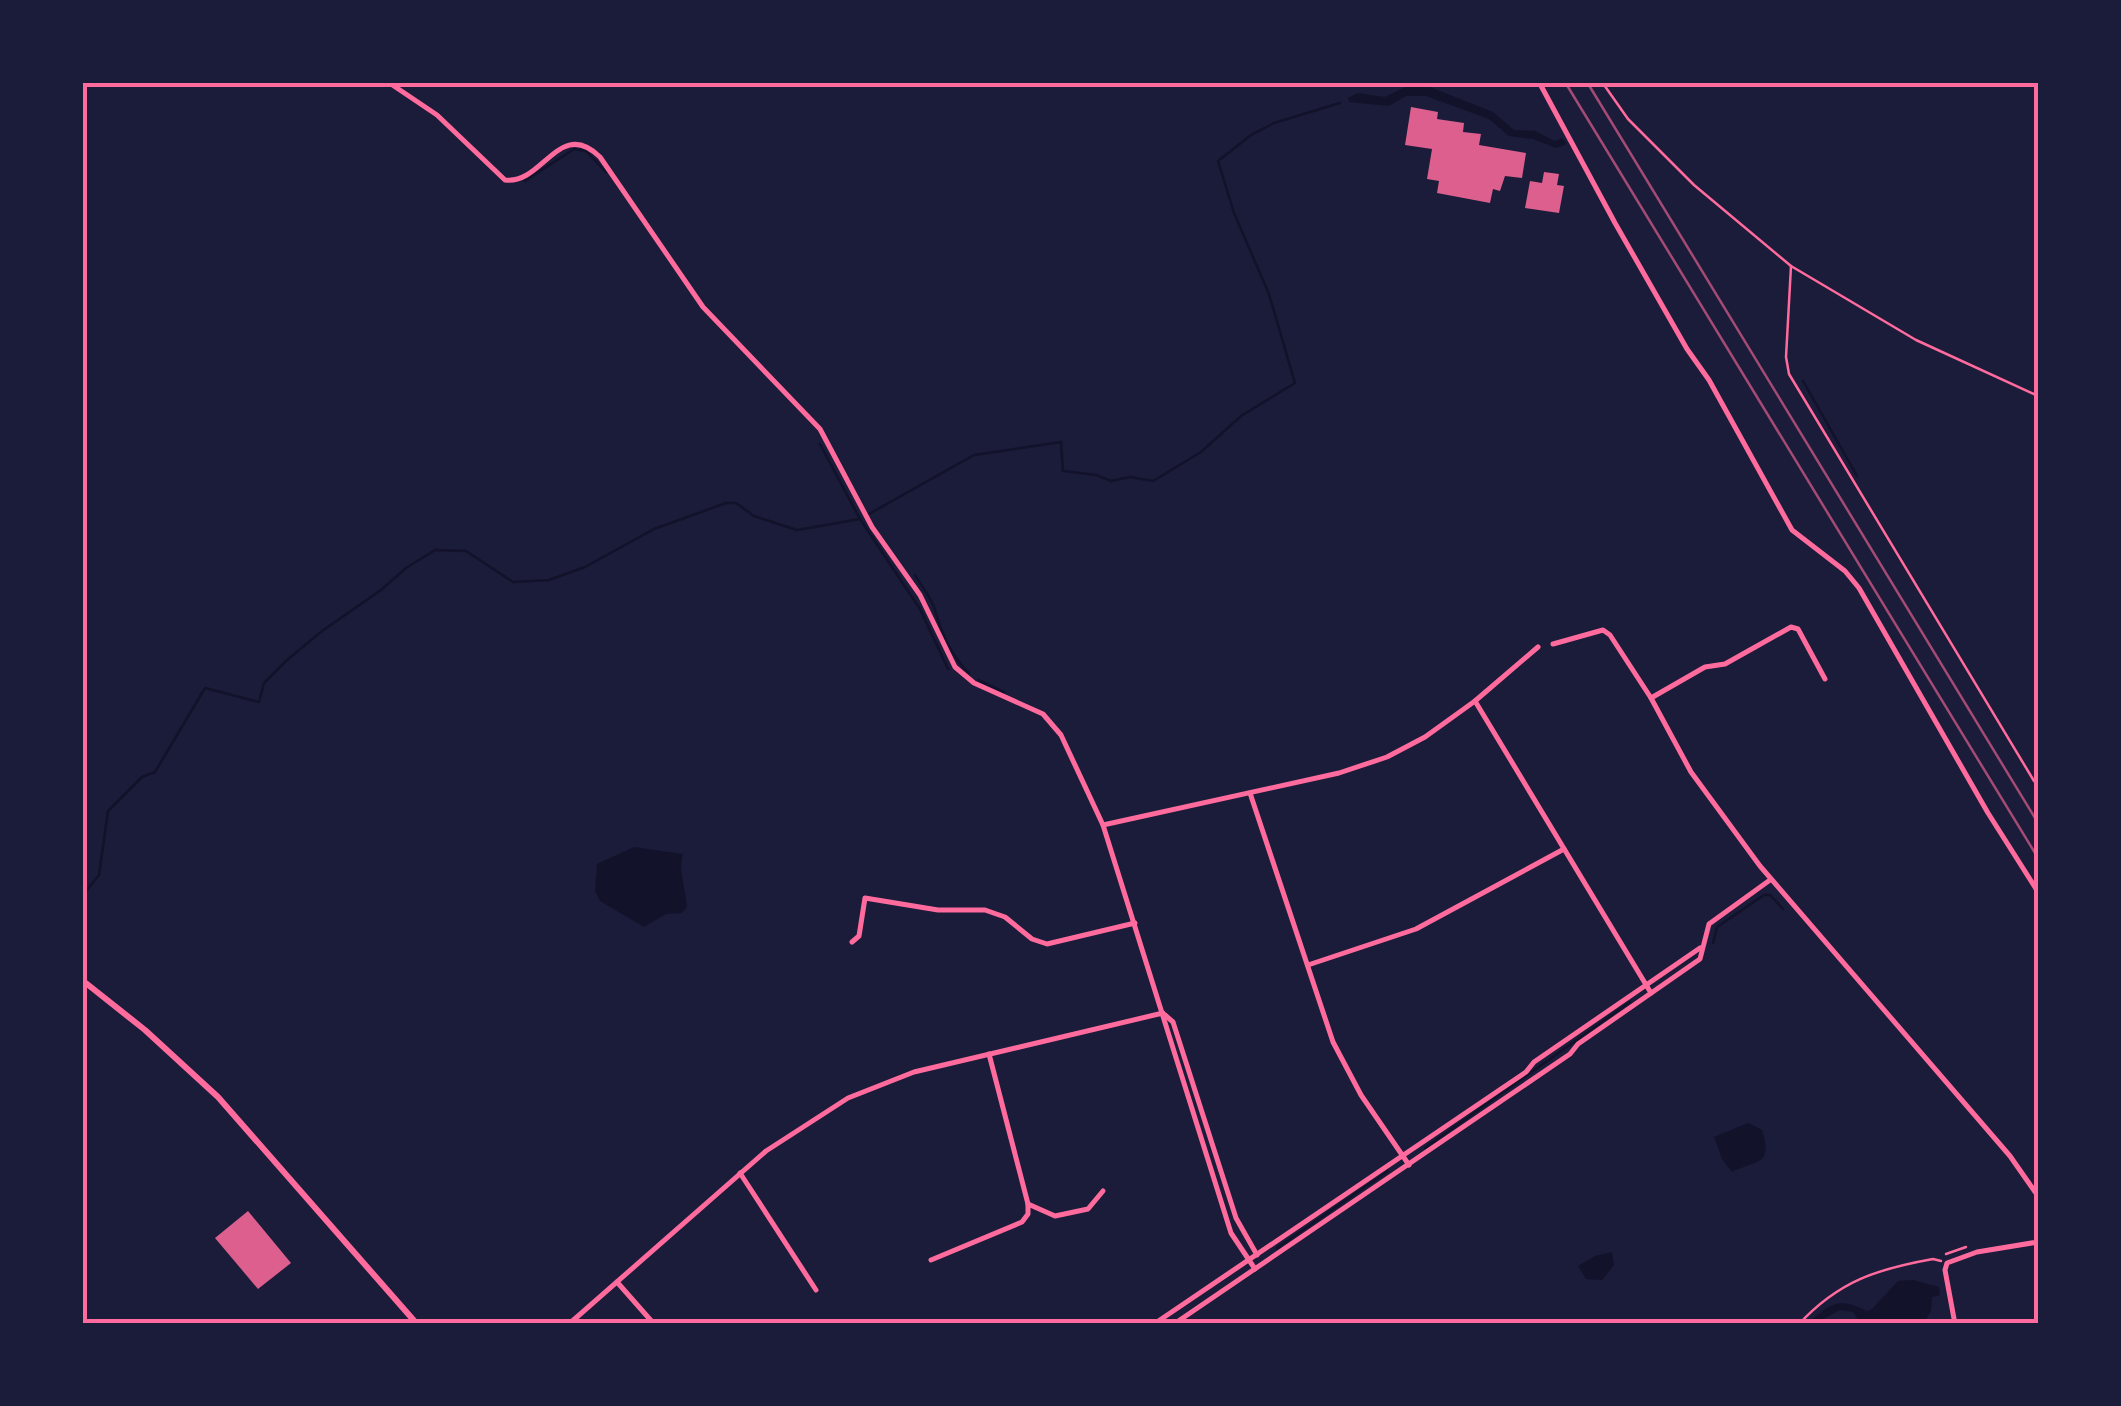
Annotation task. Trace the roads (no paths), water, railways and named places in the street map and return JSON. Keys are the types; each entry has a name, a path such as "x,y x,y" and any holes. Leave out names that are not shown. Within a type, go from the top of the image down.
{"street":[{"path":"388,82 437,115 505,180 523,177 575,143 600,156 704,308 820,429 872,527 914,586 956,667 974,683 1043,714 1061,735 1103,825 1231,1233 1255,1269"},
{"path":"1539,82 1792,530 1859,588 1988,813 2038,892"},
{"path":"1651,698 1704,666 1725,664 1791,627 1798,629 1825,679"},
{"path":"1553,644 1606,632 1651,698 1698,783 1771,880 2010,1156 2038,1196"},
{"path":"1103,825 1340,773 1387,758 1425,737 1475,701 1538,646"},
{"path":"1475,701 1651,993"},
{"path":"1250,792 1342,1062 1410,1164"},
{"path":"1308,965 1416,929 1564,849"},
{"path":"1174,1324 1570,1054 1578,1044 1700,959 1710,924 1771,880"},
{"path":"852,942 858,936 865,898 938,910 968,908 994,912 1039,943 1056,944 1134,923"},
{"path":"1154,1324 1703,946"},
{"path":"82,980 145,1030 218,1097 418,1324"},
{"path":"569,1324 740,1173 793,1131 848,1098 914,1072 1162,1014 1173,1022 1236,1218 1263,1264"},
{"path":"931,1260 1022,1222 1028,1214 989,1054"},
{"path":"740,1173 816,1290"},
{"path":"1028,1204 1055,1216 1088,1209 1103,1191"},
{"path":"1954,1324 1947,1263 1976,1252 2038,1242"},
{"path":"618,1282 654,1324"}],"waterway":[{"path":"869,514 974,455 1061,442 1063,471 1111,481 1130,477 1153,481 1201,452 1241,416 1295,383 1269,294 1234,213 1218,161 1274,123 1340,103"},
{"path":"525,181 574,149 586,151 606,172"},
{"path":"1803,381 1857,476"},
{"path":"820,444 860,519 920,609 948,669"},
{"path":"82,896 99,875 108,811 142,777 155,772 205,688 259,702 264,683 287,660 435,550 466,551 513,582 549,580 585,567 654,529 726,503 736,503 754,516 797,530 860,519"},
{"path":"915,575 931,601 948,644 969,673"},
{"path":"978,680 1004,692"},
{"path":"1713,943 1717,927 1764,895 1770,895 1783,909"},
{"path":"1425,1148 1630,1002"},
{"path":"1277,1248 1388,1171"}],"railway":[{"path":"1565,82 2038,858"},
{"path":"1587,82 2038,823"}]}
